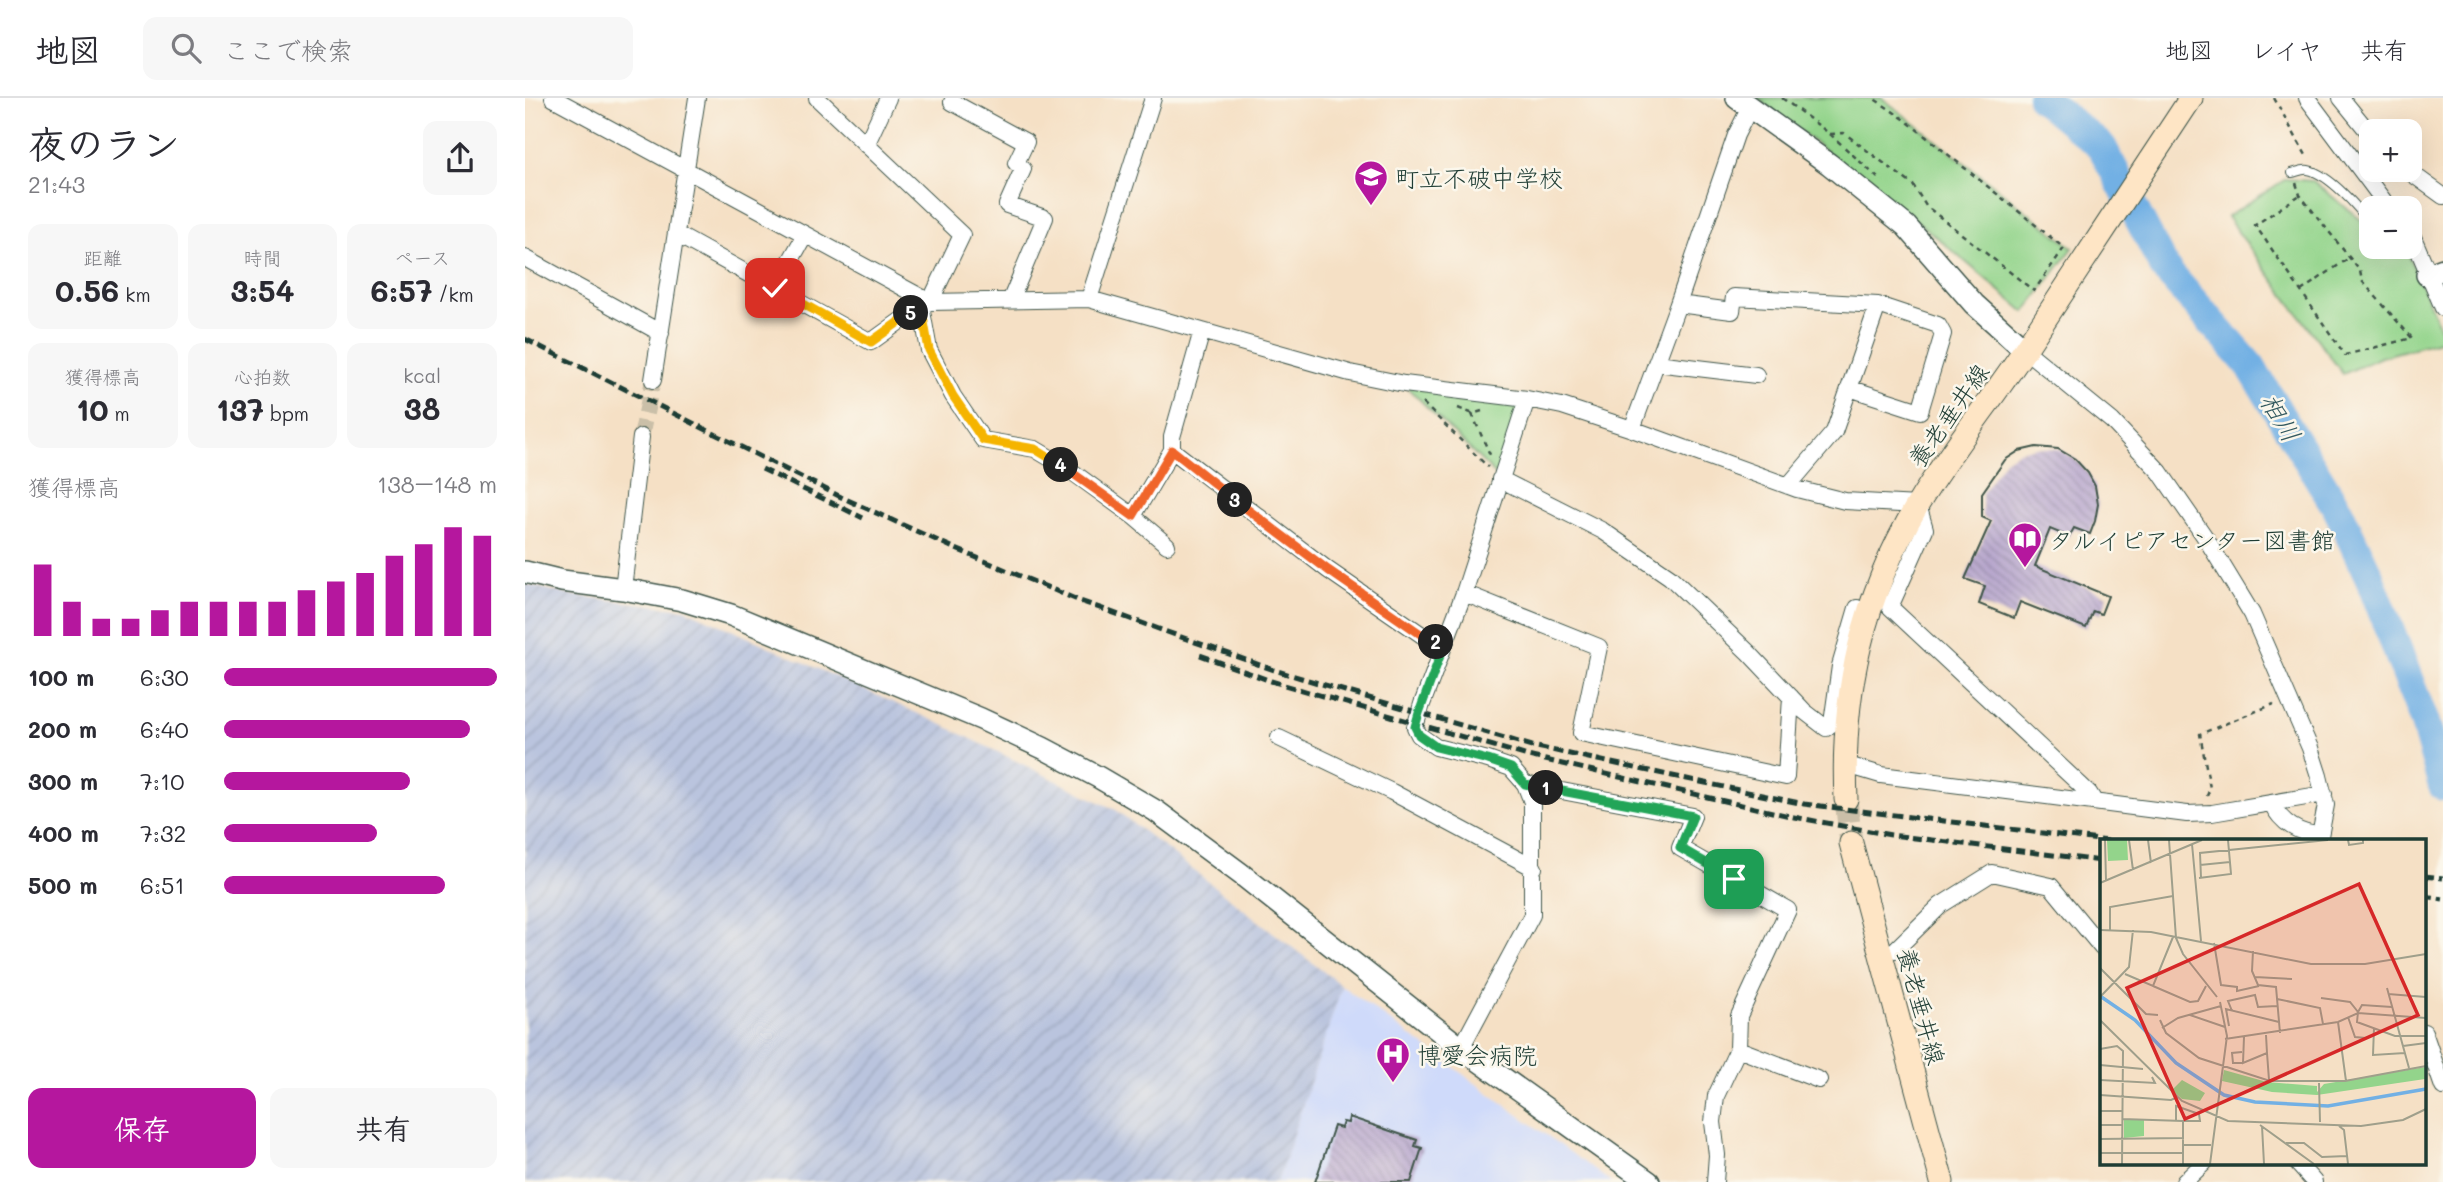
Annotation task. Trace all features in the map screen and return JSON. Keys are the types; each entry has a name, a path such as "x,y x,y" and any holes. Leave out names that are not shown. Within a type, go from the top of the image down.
{"main road":[{"name":"養老垂井線","path":"1846,799 1845,730 1850,690 1867,617 1899,540 1918,505 2025,350 2191,98"},
{"name":"養老垂井線","path":"1851,843 1943,1182"}],"street":[{"path":"553,98 806,235 926,304 1011,299 1089,299 1350,373 1404,384 1527,399 1562,406 1789,486 1845,501 1918,505 1925,529 1890,607 2094,800"},
{"path":"653,380 697,98"},
{"path":"676,234 871,342 926,304 962,235 817,98"},
{"path":"866,145 888,98"},
{"path":"1089,299 1153,98"},
{"path":"2307,98 2380,196"},
{"path":"2341,98 2359,120"},
{"path":"951,102 1026,142 1016,163 1023,170 1007,205 1045,218 1011,299"},
{"path":"1632,429 1736,135 1744,102 1829,164 1906,226 1974,304 2025,350 2112,421 2159,472 2207,540 2252,614 2310,748 2324,794 2326,805 2319,838 2304,834 2277,814 2271,804"},
{"path":"2422,181 2443,196"},
{"path":"775,288 806,235"},
{"path":"2422,250 2435,272 2443,308"},
{"path":"525,258 661,333"},
{"path":"1678,304 1732,311 1734,298 1878,306 1938,325 1943,334 1920,411 1849,388"},
{"path":"926,304 929,350 953,396 983,440 1035,449 1067,468 1133,516 1167,545"},
{"path":"1789,486 1835,432 1878,306"},
{"path":"1133,516 1172,450 1172,437 1202,331"},
{"path":"1656,363 1756,375"},
{"path":"1461,1048 1532,915 1532,802 1525,784 1511,768 1436,747 1419,735 1415,727 1464,593 1527,399"},
{"path":"623,589 641,437"},
{"path":"1172,450 1328,570 1422,635 1444,645"},
{"path":"1500,479 1603,531 1669,577 1826,728 1832,723 1840,666 1857,608"},
{"path":"525,572 562,581 682,600 731,615 981,719 1098,776 1156,811 1461,1048 1649,1182"},
{"path":"1464,593 1599,647 1581,733 1786,777 1791,697"},
{"path":"1279,738 1392,792 1534,868"},
{"path":"1844,764 1881,775 2082,801 2094,800 2187,814 2271,804 2324,794"},
{"path":"1525,784 1693,816 1680,848 1788,910 1739,1016 1738,1049 1716,1096 1713,1122 1717,1155 1715,1182"},
{"path":"1895,950 1941,905 1992,873 2051,886 2100,946"},
{"path":"2425,1034 2443,1087"},
{"path":"1738,1049 1819,1080"},
{"path":"2184,1182 2203,1164"},
{"path":"2298,1164 2314,1182"}],"lane":[{"path":"2292,173 2308,170 2316,173 2359,209"}],"path":[{"path":"1782,98 1830,134 1844,132 1913,185 1926,206 2034,291 2064,248 1914,126 1873,98"},
{"path":"2274,98 2307,157 2308,170"},
{"path":"2292,173 2300,195 2360,271 2362,281 2413,338 2345,355 2255,225 2300,195"},
{"path":"2301,291 2350,258"},
{"path":"1404,384 1500,479"},
{"path":"1483,411 1472,414 1500,479"},
{"path":"2207,813 2206,797 2210,788 2200,734 2276,703"}],"shaded area":[{"path":"525,584 570,595 685,609 941,724 1116,810 1342,986 1277,1182 525,1182"},
{"name":"博愛会病院","path":"1342,986 1611,1182 1277,1182"}],"green space":[{"path":"1757,98 1882,98 2073,248 2025,312 1922,225"},
{"path":"2286,179 2313,181 2359,218 2359,259 2410,259 2443,340 2381,357 2343,374 2227,217"},
{"path":"1404,384 1527,399 1500,479"}],"building":[{"path":"2036,447 2058,449 2075,459 2088,473 2095,486 2098,504 2090,534 2074,528 2069,537 2050,529 2035,566 2108,596 2101,614 2093,611 2086,628 2020,602 2014,618 1979,604 1985,586 1965,579 1991,521 1982,517 1982,493 2005,460 2019,451"},
{"path":"1349,1117 1417,1140 1415,1146 1422,1148 1411,1182 1315,1182 1334,1126 1341,1128 1343,1122 1348,1123"}],"waterway":[{"name":"相川","path":"2042,98 2102,147 2165,269 2251,367 2338,510 2369,576 2425,723 2443,786"}],"tunnel":[{"path":"641,437 653,380"},
{"path":"1846,799 1851,843"}],"railway":[{"path":"525,339 841,497 956,549 1080,601 1274,670 1532,746 1804,804 2100,840"},
{"path":"762,469 863,518"},
{"path":"1200,655 1271,681 1528,756 1794,817 1891,835 2100,861"},
{"path":"2425,876 2443,878"},
{"path":"2425,896 2443,899"}],"place":[{"name":"町立不破中学校","path":"1371,207"},
{"name":"タルイピアセンター図書館","path":"2025,569"},
{"name":"博愛会病院","path":"1393,1084"}],"route":[{"path":"775,288 871,342 921,306 929,350 953,396 983,440 1035,449 1067,468 1133,516 1172,450 1328,570 1422,635 1444,645 1415,727 1419,735 1436,747 1511,768 1525,784 1693,816 1680,848 1734,879"}]}
